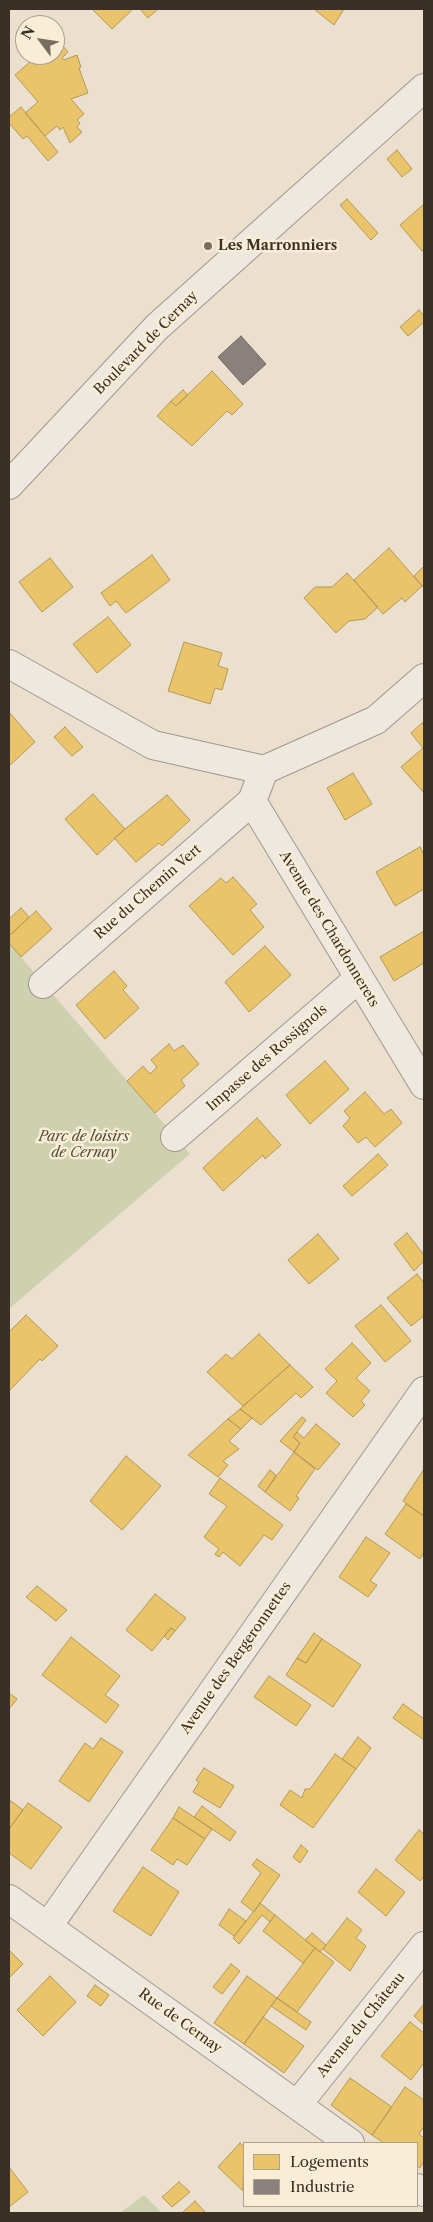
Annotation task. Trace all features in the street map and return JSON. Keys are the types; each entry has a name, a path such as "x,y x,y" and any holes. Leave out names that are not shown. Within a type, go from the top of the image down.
{"street":[{"name":"Boulevard de Cernay","path":"9,485 157,328 424,88"},
{"path":"9,664 153,744 264,770 376,720 424,678"},
{"path":"252,801 264,770"},
{"name":"Avenue des Chardonnerets","path":"252,801 424,1085"},
{"name":"Rue du Chemin Vert","path":"43,984 252,801"},
{"name":"Impasse des Rossignols","path":"175,1138 359,978"},
{"name":"Avenue des Bergeronnettes","path":"48,1926 424,1391"},
{"name":"Rue de Cernay","path":"9,1899 349,2142"},
{"name":"Avenue du Château","path":"297,2104 424,1946"}],"green space":[{"name":"Parc de loisirs de Cernay","path":"9,943 190,1154 9,1309"},
{"path":"144,2195 162,2213 120,2213"}],"building: Logements":[{"path":"92,9 133,9 112,29"},
{"path":"140,9 158,9 148,18"},
{"path":"314,9 344,9 334,25"},
{"path":"77,55 81,67 79,68 88,93 71,99 84,114 77,120 80,123 77,127 82,132 70,143 63,127 60,130 57,126 45,136 25,113 38,102 15,75 26,65 65,65 65,60"},
{"path":"21,107 58,152 48,161 27,136 23,139 9,123 9,117"},
{"path":"397,150 412,169 402,177 387,159"},
{"path":"347,199 378,233 371,240 340,205"},
{"path":"424,204 424,249 422,251 400,225"},
{"path":"419,310 424,316 424,322 408,336 400,327"},
{"path":"212,371 243,404 232,415 227,411 192,446 157,416 171,401 176,406"},
{"path":"183,390 188,395 176,406 171,401"},
{"path":"389,548 422,586 405,602 402,598 383,614 354,580"},
{"path":"152,555 170,580 126,613 116,601 110,606 101,593"},
{"path":"50,558 73,587 42,612 19,582"},
{"path":"424,566 424,588 414,576"},
{"path":"347,573 378,607 365,619 349,621 336,633 304,598 315,587 332,587"},
{"path":"108,617 131,645 97,673 73,644"},
{"path":"184,642 222,653 218,666 228,669 222,690 215,688 210,704 168,691"},
{"path":"9,712 35,742 9,766"},
{"path":"422,723 424,726 424,793 401,767 423,748 411,733"},
{"path":"65,727 83,747 72,756 54,737"},
{"path":"353,773 372,804 345,820 327,788"},
{"path":"93,794 125,829 97,855 65,819"},
{"path":"167,795 190,820 162,846 159,843 136,862 114,838"},
{"path":"420,847 424,855 424,889 395,906 376,872"},
{"path":"233,877 257,904 250,910 264,927 233,955 189,906 221,878 226,883"},
{"path":"21,908 29,917 9,936 9,919"},
{"path":"36,911 52,929 21,957 9,943 9,936"},
{"path":"424,931 424,963 394,981 380,957"},
{"path":"265,946 291,975 249,1012 225,982"},
{"path":"114,971 127,986 123,990 139,1008 105,1039 76,1005"},
{"path":"169,1044 174,1051 183,1045 199,1064 181,1080 185,1086 155,1113 127,1081 143,1066 150,1074 157,1067 151,1060"},
{"path":"325,1061 349,1089 310,1124 286,1095"},
{"path":"365,1092 384,1114 391,1109 402,1123 375,1147 366,1137 358,1143 343,1126 350,1118 344,1111"},
{"path":"257,1118 281,1145 265,1159 263,1155 223,1191 203,1168"},
{"path":"378,1154 388,1165 352,1196 343,1186"},
{"path":"407,1233 424,1255 424,1261 414,1271 394,1244"},
{"path":"318,1234 339,1259 309,1284 288,1260"},
{"path":"417,1274 424,1283 424,1316 411,1326 387,1298"},
{"path":"381,1305 411,1341 385,1362 355,1326"},
{"path":"26,1315 58,1346 42,1361 40,1359 9,1391 9,1332"},
{"path":"259,1334 290,1365 243,1406 207,1372 226,1354 232,1359"},
{"path":"352,1343 371,1363 356,1378 370,1391 361,1401 365,1405 353,1417 326,1393 337,1381 325,1369"},
{"path":"290,1365 313,1387 301,1398 296,1393 261,1425 240,1409"},
{"path":"240,1409 252,1418 241,1429 228,1419"},
{"path":"302,1417 306,1420 293,1437 300,1443 294,1452 280,1441"},
{"path":"228,1419 241,1429 229,1441 239,1449 223,1461 228,1465 218,1477 188,1455"},
{"path":"316,1424 340,1444 318,1470 294,1452 300,1443 293,1437 297,1432 304,1438"},
{"path":"294,1452 315,1469 296,1496 299,1498 290,1511 265,1492"},
{"path":"126,1456 161,1486 122,1530 90,1501"},
{"path":"424,1469 424,1516 403,1501"},
{"path":"270,1470 276,1475 265,1492 258,1486"},
{"path":"220,1478 283,1525 272,1540 264,1535 240,1566 223,1552 219,1557 215,1554 219,1549 204,1537 227,1506 209,1494"},
{"path":"406,1504 424,1516 424,1552 420,1559 385,1534"},
{"path":"366,1537 390,1553 370,1581 377,1585 368,1597 339,1577"},
{"path":"37,1586 67,1610 56,1621 26,1597"},
{"path":"155,1594 186,1618 175,1631 171,1628 152,1651 126,1630"},
{"path":"171,1628 175,1631 168,1640 164,1636"},
{"path":"314,1633 322,1639 306,1663 297,1658"},
{"path":"71,1637 120,1676 105,1695 119,1705 106,1723 42,1675"},
{"path":"322,1639 361,1665 333,1707 286,1675 297,1658 306,1663"},
{"path":"269,1676 311,1705 296,1726 254,1697"},
{"path":"9,1693 17,1699 9,1709"},
{"path":"403,1704 424,1719 424,1740 393,1718"},
{"path":"358,1737 371,1748 356,1769 342,1759"},
{"path":"101,1738 123,1752 89,1802 59,1781 85,1743 93,1749"},
{"path":"335,1754 356,1769 313,1828 280,1805 290,1790 302,1798 305,1789 310,1789"},
{"path":"204,1768 234,1786 220,1808 193,1792 199,1782 196,1780"},
{"path":"11,1801 23,1810 9,1829 9,1805"},
{"path":"28,1803 62,1827 31,1869 9,1853 9,1829"},
{"path":"202,1806 236,1832 230,1841 194,1817"},
{"path":"179,1807 212,1829 205,1839 173,1818"},
{"path":"173,1818 205,1839 187,1865 177,1859 173,1865 151,1850"},
{"path":"419,1830 424,1834 424,1876 420,1881 395,1860"},
{"path":"301,1845 308,1851 300,1863 293,1857"},
{"path":"257,1859 280,1875 254,1912 241,1902 261,1873 252,1865"},
{"path":"143,1867 179,1892 151,1936 113,1911"},
{"path":"376,1869 405,1892 386,1916 358,1892"},
{"path":"260,1903 275,1915 270,1922 262,1915 239,1944 233,1938"},
{"path":"229,1909 246,1921 234,1936 219,1925"},
{"path":"275,1915 315,1948 303,1963 263,1931"},
{"path":"347,1918 362,1930 356,1938 366,1946 350,1971 323,1949"},
{"path":"312,1933 326,1945 320,1952 305,1940"},
{"path":"315,1948 334,1962 297,2012 277,1998"},
{"path":"9,1950 23,1964 9,1978"},
{"path":"231,1964 240,1971 222,1994 213,1987"},
{"path":"50,1976 76,2002 43,2036 17,2010"},
{"path":"247,1976 277,1998 244,2044 214,2023"},
{"path":"95,1985 109,1995 101,2006 87,1996"},
{"path":"277,1998 311,2022 306,2030 271,2006"},
{"path":"424,2004 424,2025 414,2016"},
{"path":"263,2017 304,2046 284,2073 244,2044"},
{"path":"410,2022 424,2033 424,2063 411,2080 381,2056"},
{"path":"350,2078 392,2107 372,2135 331,2105"},
{"path":"405,2087 424,2100 424,2126 419,2134 424,2138 424,2161 420,2168 418,2167 418,2142 382,2142 372,2135"},
{"path":"240,2143 243,2146 243,2191 218,2167"},
{"path":"9,2167 28,2192 9,2207"},
{"path":"179,2182 190,2192 172,2207 162,2197"},
{"path":"195,2201 206,2213 182,2213"}],"building: Industrie":[{"path":"241,336 266,364 243,385 218,357"}],"place":[{"name":"Les Marronniers","path":"208,246"}]}
